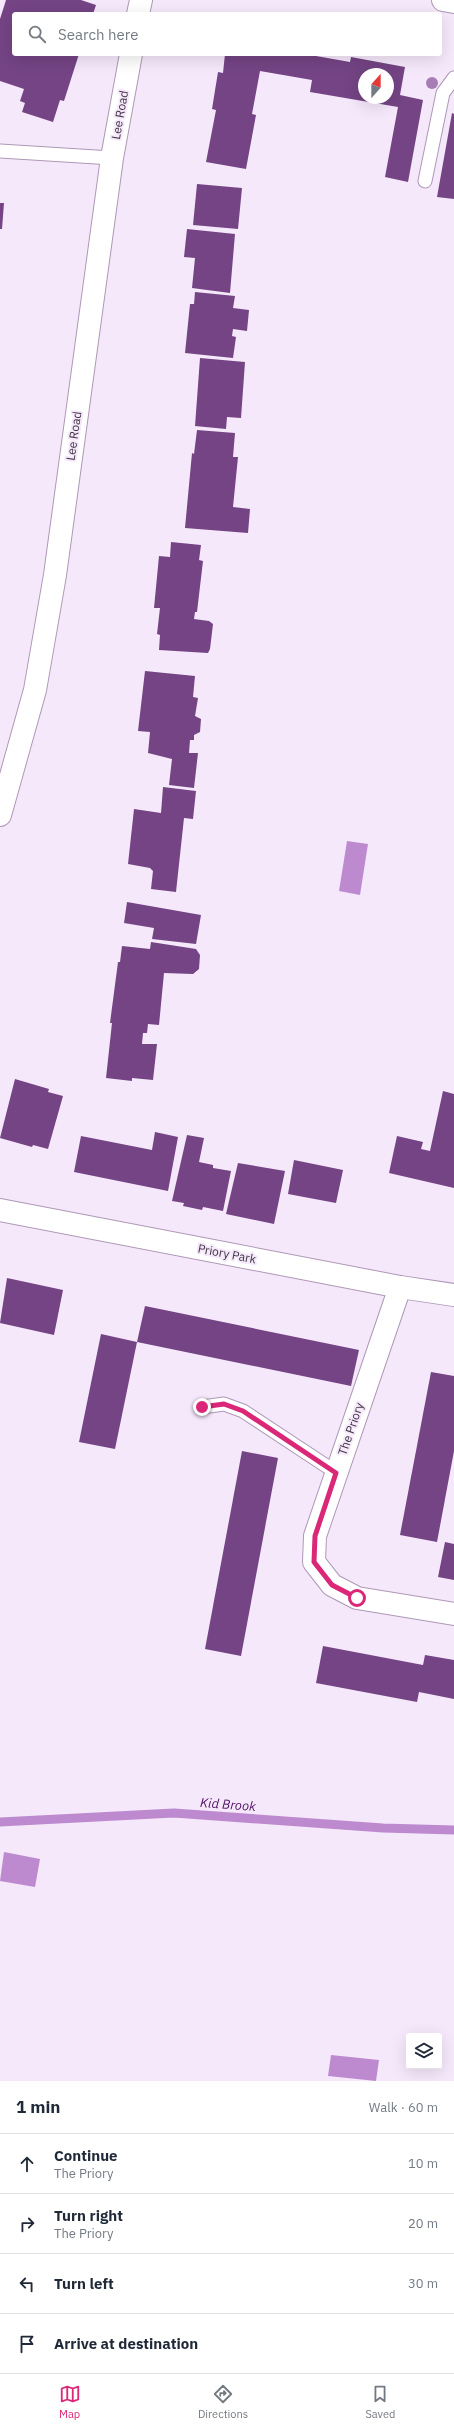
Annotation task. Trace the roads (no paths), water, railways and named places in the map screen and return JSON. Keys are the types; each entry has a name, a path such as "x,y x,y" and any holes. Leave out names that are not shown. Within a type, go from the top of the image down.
{"street":[{"path":"138,12 141,0"},
{"path":"443,0 454,2"},
{"name":"Lee Road","path":"0,815 35,690 55,575 112,158 131,56"},
{"name":"Priory Park","path":"0,1210 400,1287 454,1295"},
{"name":"The Priory","path":"400,1287 315,1536 314,1562 332,1585 357,1598 454,1614"}],"lane":[{"path":"425,180 443,93 454,78"},
{"path":"0,151 112,158"},
{"path":"202,1407 224,1404 243,1411 336,1473"}],"waterway":[{"name":"Kid Brook","path":"0,1822 174,1813 383,1828 454,1830"}]}
